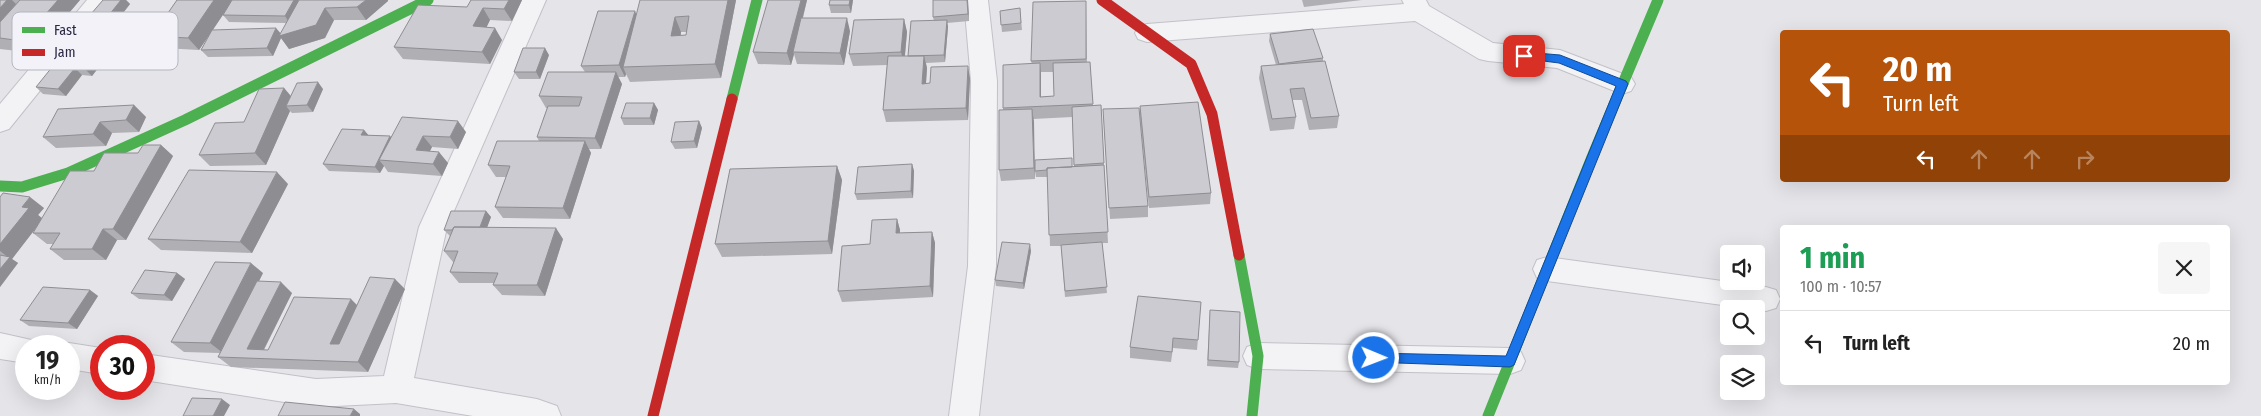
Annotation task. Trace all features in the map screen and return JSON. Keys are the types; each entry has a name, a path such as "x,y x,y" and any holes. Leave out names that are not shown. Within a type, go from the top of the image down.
{"street":[{"path":"91,12 101,0"},
{"path":"0,186 22,187 68,174 185,120 428,0"},
{"path":"396,389 433,227 534,0"},
{"path":"653,416 757,0"},
{"path":"964,416 982,266 984,81 976,0"},
{"path":"1102,0 1191,64 1212,114 1258,356 1252,416"},
{"path":"1488,416 1622,84 1658,0"},
{"path":"1147,32 1417,6 1488,52 1560,59 1622,84"},
{"path":"0,122 43,70"},
{"path":"1547,269 1766,298"},
{"path":"0,346 15,348"},
{"path":"1258,356 1510,361"},
{"path":"155,369 316,393 396,389 536,412 546,416"}],"building":[{"path":"0,0 7,0 0,8"},
{"path":"20,0 58,0 47,12 12,12 12,40 0,38 0,22"},
{"path":"103,0 121,0 111,12 93,12"},
{"path":"177,0 214,0 188,38 178,37 178,12 169,12"},
{"path":"232,0 294,0 285,16 223,15"},
{"path":"299,0 366,0 357,7 325,8 316,25 279,36"},
{"path":"471,0 509,0 504,9 483,8 473,26 495,28 482,52 394,47 418,5 467,7"},
{"path":"640,0 728,0 715,64 623,67","holes":["689,16 686,35 671,36 675,17"]},
{"path":"768,0 801,0 787,53 753,52"},
{"path":"830,0 850,0 849,5 829,5"},
{"path":"933,0 967,0 968,14 933,17"},
{"path":"1086,1 1086,59 1031,61 1033,2"},
{"path":"1020,8 1021,23 1001,25 1000,11"},
{"path":"598,11 635,11 619,65 581,66"},
{"path":"801,18 847,18 840,53 793,52"},
{"path":"904,19 901,52 849,54 854,20"},
{"path":"947,20 944,55 908,56 911,21"},
{"path":"276,28 267,48 201,50 212,30"},
{"path":"1313,29 1323,58 1279,64 1270,34"},
{"path":"523,48 545,48 536,72 514,72"},
{"path":"888,56 924,56 922,84 930,83 931,67 968,66 966,108 883,110"},
{"path":"1325,61 1339,116 1311,118 1304,88 1290,89 1296,117 1272,119 1261,66"},
{"path":"1090,62 1093,104 1003,108 1003,65 1040,63 1040,97 1054,96 1053,63"},
{"path":"50,70 73,70 58,89 36,87"},
{"path":"548,72 616,72 595,138 537,137 548,106 579,106 582,97 539,96"},
{"path":"318,82 307,105 286,106 297,83"},
{"path":"284,88 255,153 199,155 215,123 244,122 259,89"},
{"path":"1198,102 1211,193 1149,197 1140,106"},
{"path":"626,103 654,103 650,118 621,118"},
{"path":"134,105 126,120 100,122 93,134 43,137 58,109"},
{"path":"1101,105 1104,163 1074,165 1072,107"},
{"path":"1139,108 1148,206 1109,208 1103,109"},
{"path":"1032,109 1034,168 999,170 999,110"},
{"path":"402,117 458,121 450,137 423,136 416,150 439,152 433,164 379,160"},
{"path":"699,121 694,141 671,142 675,122"},
{"path":"342,129 364,130 361,135 390,136 375,167 323,164"},
{"path":"497,141 585,141 563,208 495,207 510,166 488,165"},
{"path":"143,145 161,145 113,229 103,229 92,249 50,249 60,233 33,233 70,171 94,171 104,153 138,153"},
{"path":"1072,158 1072,167 1047,168 1047,170 1035,171 1035,160"},
{"path":"912,164 911,191 855,194 858,167"},
{"path":"1104,165 1108,232 1049,235 1047,168"},
{"path":"837,166 828,241 715,244 730,169"},
{"path":"189,170 277,172 240,242 148,239"},
{"path":"3,193 30,197 22,207 29,208 0,244 0,197"},
{"path":"451,211 486,211 480,227 454,227 452,230 444,230"},
{"path":"897,219 896,233 932,232 930,286 838,291 842,246 870,244 872,220"},
{"path":"454,227 556,228 537,285 493,285 498,273 450,272 458,251 444,251"},
{"path":"1002,242 1030,244 1023,283 995,280"},
{"path":"1102,242 1107,287 1065,291 1061,245"},
{"path":"0,255 10,257 0,269"},
{"path":"215,262 251,263 210,343 171,342"},
{"path":"145,270 177,273 164,295 131,293"},
{"path":"370,277 395,279 358,362 218,357 257,281 281,282 247,349 268,350 294,297 351,299 330,344 339,344"},
{"path":"43,287 90,290 68,323 20,320"},
{"path":"1138,296 1201,302 1198,340 1173,338 1172,352 1130,347"},
{"path":"1210,310 1240,312 1239,362 1208,360"},
{"path":"192,398 222,399 213,416 183,416"},
{"path":"285,402 354,409 350,416 278,416"}],"traffic: fast":[{"path":"0,186 22,187 68,173 185,120 428,0"},
{"path":"732,99 757,0"},
{"path":"1488,416 1592,157 1658,0"},
{"path":"1239,255 1258,356 1252,416"}],"traffic: jam":[{"path":"1102,0 1191,64 1212,114 1239,255"},
{"path":"653,416 732,99"}],"route":[{"path":"1374,358 1510,361 1622,84 1560,59 1524,56"}]}
